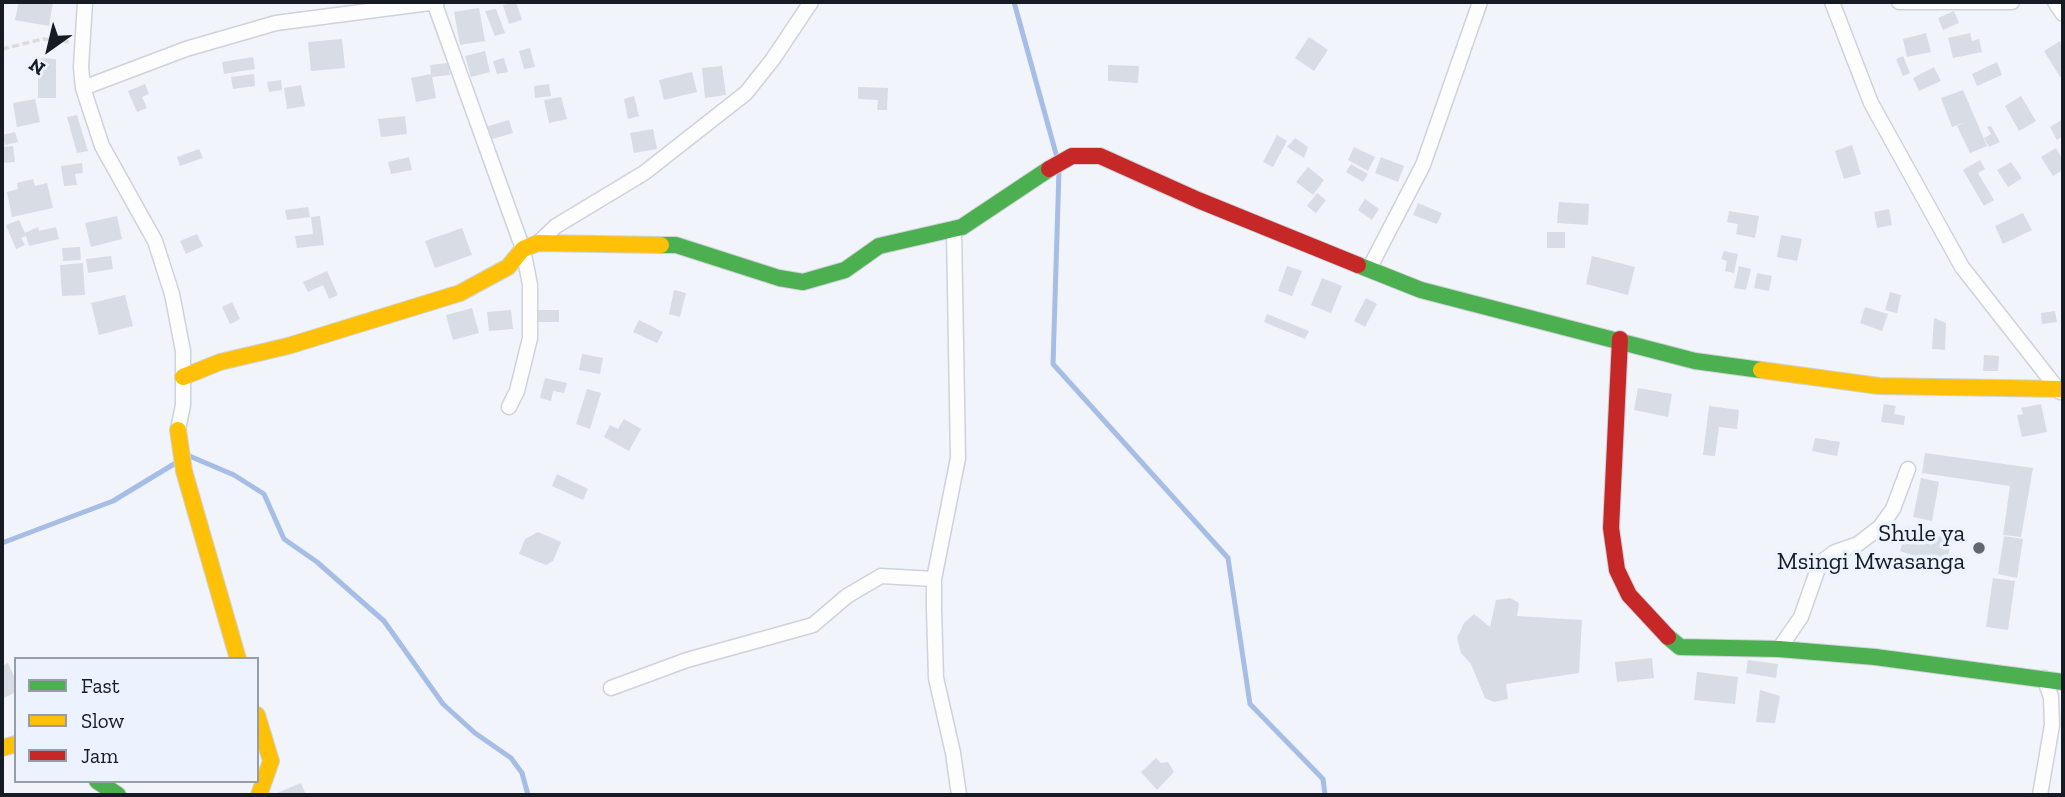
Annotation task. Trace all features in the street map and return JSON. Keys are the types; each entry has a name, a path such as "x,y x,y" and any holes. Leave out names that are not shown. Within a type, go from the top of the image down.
{"street":[{"path":"85,2 83,88 102,146 155,241 172,294 183,351 183,405 178,430 184,471 237,657"},
{"path":"83,88 187,49 276,23 436,2 531,246 530,338 517,391 509,407"},
{"path":"183,377 220,362 288,346 460,293 508,267 556,226 644,173 746,93 773,59 811,2"},
{"path":"1370,267 1423,165 1480,2"},
{"path":"1832,2 1871,103 1962,267 2060,390"},
{"path":"1899,2 2012,2"},
{"path":"2055,2 2063,14"},
{"path":"531,246 676,245 779,278 803,282 845,270 888,243 954,231 1041,174 1072,156 1085,154 1113,161 1198,201 1444,297 1620,339 1695,361 1866,384 2060,390"},
{"path":"954,231 958,458 934,579 936,678 953,753 959,795"},
{"path":"1620,339 1611,528 1617,570 1629,596 1658,629 1680,647 1779,649 1875,657 2063,682"},
{"path":"1779,649 1801,617 1820,563 1835,552 1858,544 1880,527 1893,509 1909,469"},
{"path":"611,688 687,660 813,625 847,596 881,576 934,579"},
{"path":"2040,795 2052,725 2051,697 2045,678"},
{"path":"259,722 271,761 259,795"},
{"path":"100,783 118,795"}],"path":[{"path":"2,48 43,40 82,43"}],"building":[{"path":"19,2 53,2 49,26 15,20"},
{"path":"516,2 522,20 509,24 503,5"},
{"path":"479,8 485,41 460,45 454,12"},
{"path":"496,9 505,33 495,36 485,11"},
{"path":"1954,11 1959,23 1943,30 1938,18"},
{"path":"1926,33 1931,52 1907,57 1903,39"},
{"path":"1970,33 1972,41 1979,39 1982,52 1953,58 1948,38"},
{"path":"1309,37 1328,50 1314,71 1295,58"},
{"path":"342,39 345,68 311,71 308,42"},
{"path":"2060,41 2063,47 2063,76 2060,77 2044,51"},
{"path":"530,48 535,67 524,69 519,51"},
{"path":"485,51 490,72 471,77 465,56"},
{"path":"1903,56 1910,73 1903,76 1896,59"},
{"path":"253,57 255,69 224,74 222,62"},
{"path":"38,58 56,59 56,98 38,98"},
{"path":"504,58 508,72 497,74 493,61"},
{"path":"1997,62 2002,75 1977,86 1972,74"},
{"path":"448,63 450,75 432,77 436,98 416,102 411,78 431,74 430,65"},
{"path":"1108,65 1139,66 1138,83 1108,81"},
{"path":"722,66 726,95 705,98 702,68"},
{"path":"1934,67 1941,81 1919,91 1913,78"},
{"path":"692,72 697,92 664,100 659,80"},
{"path":"254,74 255,86 233,89 231,77"},
{"path":"281,80 282,90 269,92 267,82"},
{"path":"145,84 149,94 142,97 147,108 137,112 128,91"},
{"path":"549,84 551,96 535,98 534,86"},
{"path":"301,85 305,106 287,109 284,88"},
{"path":"858,87 888,88 887,110 877,110 878,100 858,99"},
{"path":"1963,90 1987,146 1970,153 1957,126 1965,122 1952,127 1941,98"},
{"path":"634,96 639,116 628,119 624,99"},
{"path":"2021,96 2036,121 2019,131 2005,106"},
{"path":"561,97 567,119 549,123 544,100"},
{"path":"35,99 40,122 17,127 13,103"},
{"path":"77,115 88,151 77,153 67,117"},
{"path":"405,116 407,134 381,137 378,119"},
{"path":"2063,119 2063,136 2057,140 2050,127"},
{"path":"509,120 513,133 489,140 485,127"},
{"path":"1991,126 2000,142 1989,147 1984,138 1991,134 1987,127"},
{"path":"653,129 657,149 634,153 630,133"},
{"path":"15,132 18,142 5,145 2,135"},
{"path":"1277,135 1287,141 1273,167 1263,162"},
{"path":"1295,138 1308,147 1304,158 1287,147"},
{"path":"1852,145 1861,174 1844,179 1835,151"},
{"path":"13,146 15,162 2,163 2,147"},
{"path":"1354,147 1375,157 1368,171 1348,160"},
{"path":"2056,148 2063,160 2063,170 2053,176 2041,157"},
{"path":"199,149 203,158 180,166 177,157"},
{"path":"409,157 412,170 391,174 388,162"},
{"path":"1381,157 1404,166 1398,182 1375,173"},
{"path":"1980,160 1985,169 1978,173 1994,200 1984,206 1963,170"},
{"path":"2011,162 2022,178 2008,187 1997,170"},
{"path":"82,163 83,173 75,174 77,185 64,186 61,166"},
{"path":"1351,164 1368,174 1363,182 1346,172"},
{"path":"1308,167 1324,180 1313,195 1296,182"},
{"path":"33,179 35,186 47,183 53,208 12,217 7,192 18,189 17,183"},
{"path":"1317,193 1326,200 1316,213 1307,206"},
{"path":"1365,199 1379,209 1372,220 1358,210"},
{"path":"1559,202 1589,204 1588,225 1557,223"},
{"path":"1418,203 1442,213 1437,224 1413,215"},
{"path":"308,207 310,217 287,220 285,210"},
{"path":"1889,209 1892,225 1877,228 1874,212"},
{"path":"1729,211 1759,216 1755,238 1736,234 1738,224 1727,222"},
{"path":"2023,213 2032,230 2003,244 1995,226"},
{"path":"117,216 122,239 91,247 85,223"},
{"path":"320,216 324,245 297,248 295,236 313,234 311,217"},
{"path":"19,220 25,233 38,227 39,231 56,227 59,239 29,246 26,236 21,238 25,245 16,249 6,225"},
{"path":"462,228 472,255 435,268 425,241"},
{"path":"1547,232 1565,232 1565,248 1547,248"},
{"path":"197,234 203,246 186,254 180,241"},
{"path":"1781,235 1802,239 1797,261 1777,257"},
{"path":"80,247 81,260 63,261 62,248"},
{"path":"1724,251 1738,254 1734,273 1725,271 1727,261 1721,259"},
{"path":"111,256 113,269 88,273 86,259"},
{"path":"1592,256 1635,267 1628,295 1586,284"},
{"path":"83,263 85,295 62,296 60,265"},
{"path":"1287,266 1302,271 1292,296 1278,291"},
{"path":"1739,266 1751,269 1746,290 1734,288"},
{"path":"327,271 338,295 329,299 323,285 308,292 303,282"},
{"path":"1757,273 1772,276 1769,291 1754,288"},
{"path":"1322,278 1342,286 1331,313 1311,305"},
{"path":"674,290 686,293 680,317 669,314"},
{"path":"1890,292 1901,295 1897,313 1885,310"},
{"path":"125,295 133,326 99,335 91,303"},
{"path":"1366,298 1377,304 1365,327 1354,321"},
{"path":"232,302 240,319 230,324 222,307"},
{"path":"1865,307 1888,314 1882,331 1860,323"},
{"path":"472,308 479,333 453,340 446,315"},
{"path":"511,310 513,329 489,331 487,312"},
{"path":"538,310 559,310 559,322 538,322"},
{"path":"2055,311 2057,322 2042,324 2041,313"},
{"path":"1267,314 1309,331 1305,339 1264,322"},
{"path":"1934,318 1946,323 1945,350 1932,349"},
{"path":"639,320 663,332 657,343 633,332"},
{"path":"582,354 603,358 600,374 579,370"},
{"path":"1984,355 1999,356 1998,371 1983,371"},
{"path":"545,378 567,383 564,393 553,391 551,401 540,398"},
{"path":"1638,388 1672,394 1668,417 1634,410"},
{"path":"587,389 601,393 590,429 576,424"},
{"path":"1884,404 1896,406 1894,414 1905,416 1904,425 1881,422"},
{"path":"2041,404 2047,432 2022,437 2017,415 2023,414 2021,408"},
{"path":"1709,406 1739,410 1737,429 1719,427 1715,456 1703,455"},
{"path":"624,419 641,429 629,451 604,437 610,425 618,429"},
{"path":"1815,438 1840,442 1837,456 1812,451"},
{"path":"1925,453 2033,468 2021,537 2003,535 2010,486 1922,473"},
{"path":"557,474 588,489 583,500 552,486"},
{"path":"1921,478 1939,482 1932,521 1913,517"},
{"path":"1908,526 1953,541 1944,566 1900,551"},
{"path":"538,532 561,542 553,561 546,565 519,554 525,539"},
{"path":"2004,536 2023,539 2017,578 1998,574"},
{"path":"1993,578 2015,581 2008,630 1986,627"},
{"path":"1510,598 1519,603 1517,616 1582,620 1579,673 1506,684 1508,699 1494,702 1485,698 1471,664 1461,653 1457,638 1464,623 1474,614 1490,627 1496,600"},
{"path":"1652,658 1654,678 1617,682 1615,662"},
{"path":"1748,660 1778,664 1776,678 1746,673"},
{"path":"8,663 14,676 14,693 2,699 2,666"},
{"path":"1697,672 1738,677 1735,704 1694,700"},
{"path":"1760,690 1780,696 1775,723 1756,722"},
{"path":"1156,758 1161,763 1168,762 1174,772 1157,790 1141,772"},
{"path":"301,783 306,795 272,795"}],"waterway":[{"path":"1014,2 1058,161"},
{"path":"1059,170 1053,364 1228,558 1250,704 1323,779 1325,795"},
{"path":"187,455 234,475 264,494 284,539 317,562 384,621 443,704 475,733 511,758 522,773 528,795"},
{"path":"2,543 113,501 179,461"}],"traffic: fast":[{"path":"661,245 676,245 779,278 803,282 845,270 879,246 962,227 1049,169"},
{"path":"1358,265 1421,290 1695,361 1761,370"},
{"path":"1668,637 1680,647 1779,649 1875,657 2063,682"},
{"path":"100,783 118,795"}],"traffic: slow":[{"path":"183,377 220,362 288,346 460,293 508,267 523,249 538,243 661,245"},
{"path":"1761,370 1879,386 2063,389"},
{"path":"178,430 184,471 237,657"},
{"path":"259,722 271,761 259,795"},
{"path":"2,748 14,745"}],"traffic: jam":[{"path":"1049,169 1072,156 1100,156 1198,200 1358,265"},
{"path":"1620,339 1611,528 1617,570 1629,595 1668,637"}],"place":[{"name":"Shule ya Msingi Mwasanga","path":"1979,548"}]}
